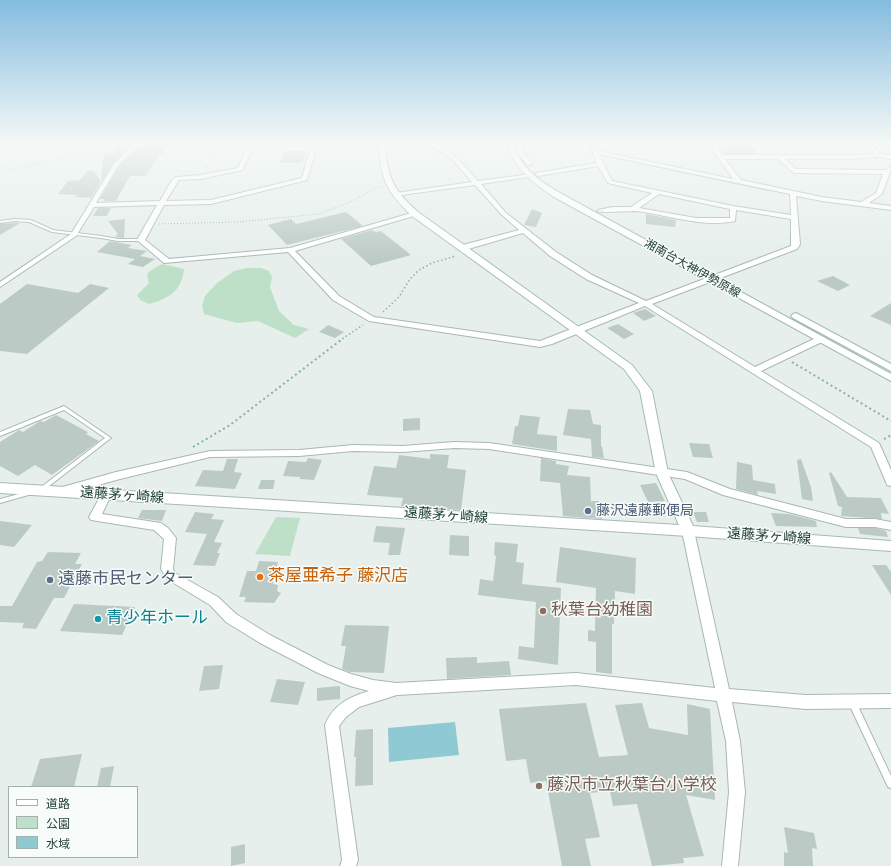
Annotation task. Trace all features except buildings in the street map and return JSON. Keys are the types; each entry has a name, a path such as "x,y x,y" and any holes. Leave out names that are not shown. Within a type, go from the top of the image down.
{"street":[{"path":"0,284 74,235 106,182"},
{"path":"174,182 141,240 167,261 290,250 415,214"},
{"path":"92,205 162,202 211,202 291,182"},
{"path":"387,182 396,195 415,214 628,367 646,390 662,472 688,531 733,741 736,778 730,866"},
{"path":"396,195 481,182"},
{"name":"湘南台大神伊勢原線","path":"544,182 557,194 891,378"},
{"name":"湘南台大神伊勢原線","path":"549,182 891,368"},
{"path":"612,182 732,208 794,216"},
{"path":"744,182 793,193 891,208"},
{"path":"863,204 879,194 882,182"},
{"path":"477,183 504,214 553,254 589,277 645,303 875,445 891,482"},
{"path":"634,208 658,192"},
{"path":"290,250 336,298 374,319 540,344 549,342 709,278 794,247 796,244 793,193"},
{"path":"600,211 613,208 634,208 696,220 733,220 732,208"},
{"path":"465,250 525,230"},
{"path":"754,371 821,340"},
{"path":"59,492 116,476 210,454 299,453 353,448 403,449 454,445 489,446 687,476 728,492 846,523 875,523 891,526"},
{"name":"遠藤茅ヶ崎線","path":"0,488 688,531 891,546"},
{"path":"106,495 95,517 156,526 164,531 170,538 167,569 171,576 214,601 231,618 265,639 323,669 350,680 373,686 397,689 576,679 723,695 806,702 852,703 891,701"},
{"path":"348,866 350,860 332,725 341,712 355,702 397,689"}],"lane":[{"path":"0,222 15,220 30,221 52,231 74,235 118,240 141,240"},
{"path":"0,434 64,408 108,438 39,491 0,501"},
{"path":"852,703 891,784"}],"path":[{"path":"150,225 238,222 319,214 353,201 375,188 389,186"},
{"path":"191,448 208,440 334,344 374,319 399,297 410,279 419,270 432,263 465,250"},
{"path":"784,358 891,422"}],"green space":[{"path":"162,264 184,269 183,277 177,288 168,297 162,300 149,304 140,300 137,295 149,283 147,275 150,271"},
{"path":"247,268 261,268 269,271 272,277 270,287 279,311 294,325 309,329 295,338 258,321 237,323 204,314 202,305 205,296 217,283 234,271"},
{"path":"276,517 300,518 290,556 255,554"}],"water":[{"path":"455,722 459,755 389,762 388,728"}],"waterway":[{"path":"733,182 769,190"}],"place":[{"name":"藤沢遠藤郵便局","path":"588,511"},
{"name":"茶屋亜希子 藤沢店","path":"260,577"},
{"name":"遠藤市民センター","path":"50,580"},
{"name":"秋葉台幼稚園","path":"543,611"},
{"name":"青少年ホール","path":"98,619"},
{"name":"藤沢市立秋葉台小学校","path":"539,786"}]}
